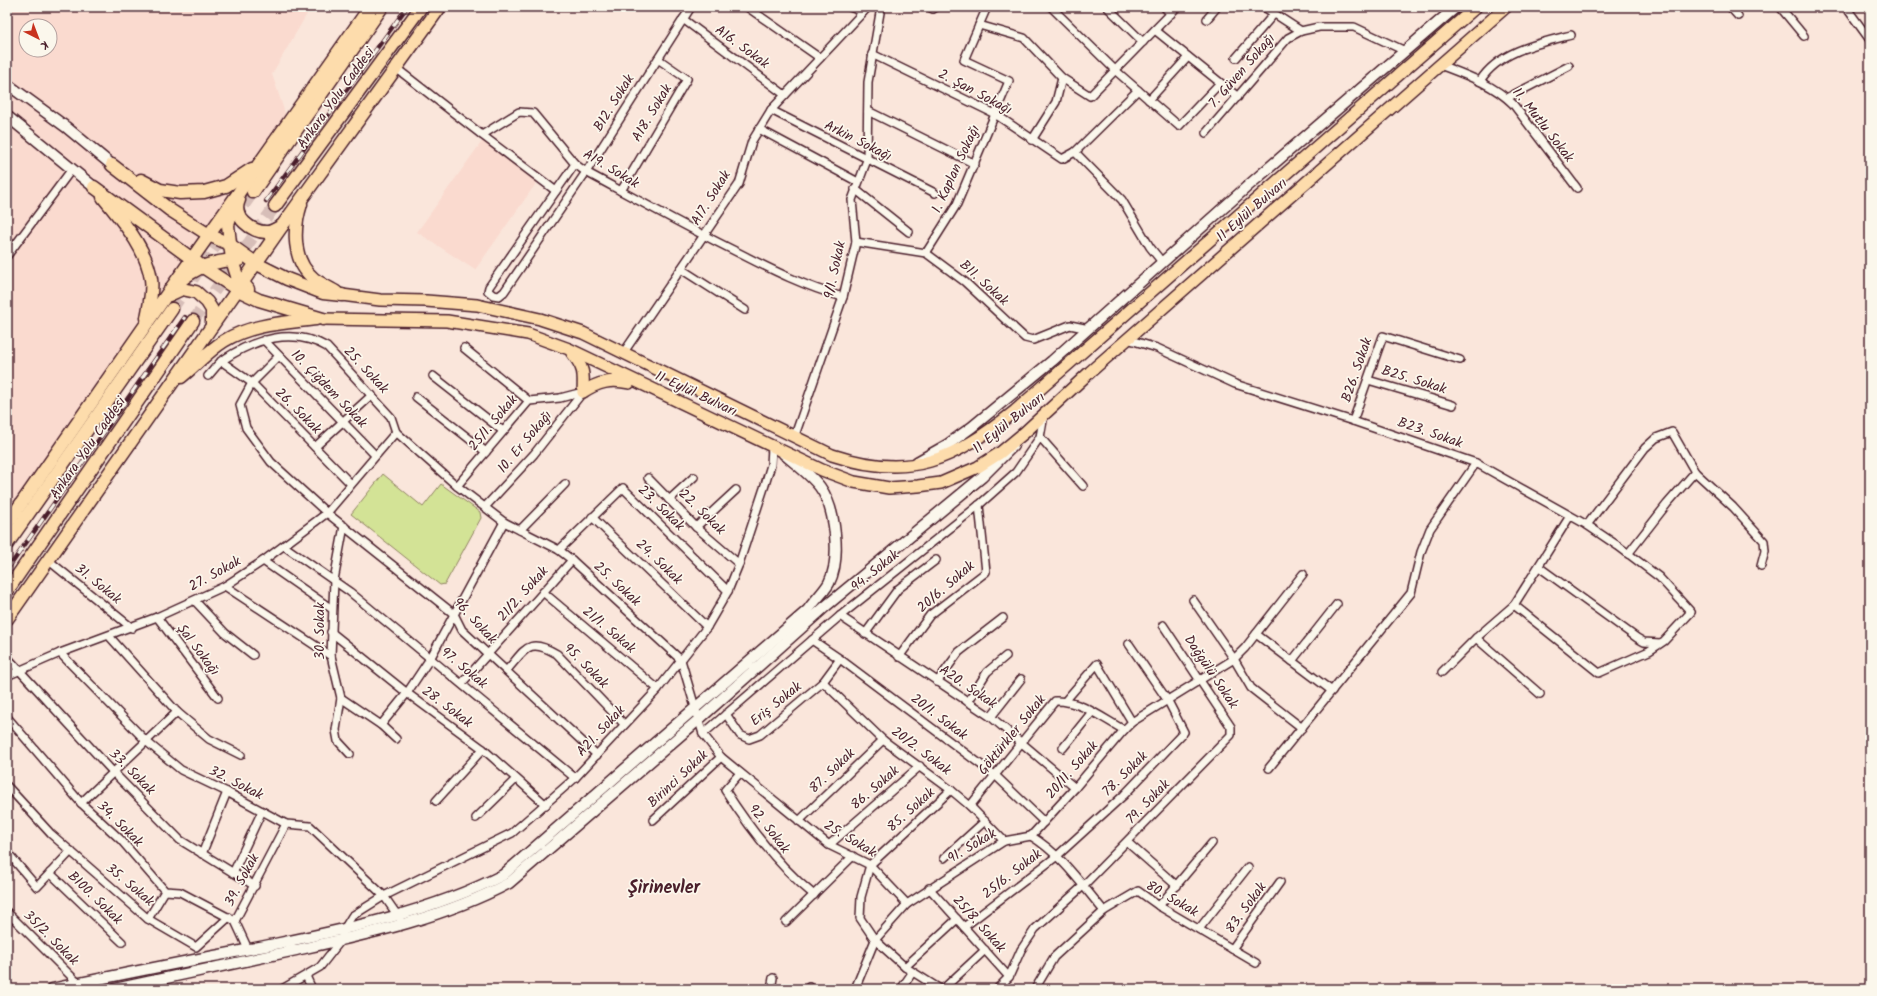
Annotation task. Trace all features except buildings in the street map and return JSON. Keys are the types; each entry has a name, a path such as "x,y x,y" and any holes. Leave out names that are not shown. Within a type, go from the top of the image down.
{"highway":[{"path":"7,524 164,297 370,7"},
{"name":"Ankara Yolu Caddesi","path":"253,192 382,7"},
{"name":"Ankara Yolu Caddesi","path":"275,206 421,7"},
{"path":"7,618 168,388 241,287 303,196 440,7"},
{"path":"112,165 160,190 180,193 204,192 226,186 258,165"},
{"path":"112,165 170,210 209,235 229,244 257,264 287,280 323,293 342,295"},
{"path":"258,165 237,204 238,214 252,229 259,231 269,232 282,226"},
{"path":"241,287 232,260 229,244 228,224 234,206 258,165"},
{"path":"94,187 203,267 241,287 259,300 323,318"},
{"path":"94,187 134,237 145,261 151,279 151,298 146,324"},
{"path":"303,196 296,222 298,256 305,269 314,279 342,295"},
{"path":"164,297 183,278 216,261 246,260 257,264"},
{"path":"164,297 182,290 196,292 207,302 212,310 212,326"},
{"name":"Ankara Yolu Caddesi","path":"7,544 172,309"},
{"path":"168,388 224,341 247,330 272,324 323,318"},
{"name":"Ankara Yolu Caddesi","path":"7,591 193,321"}],"main road":[{"path":"910,466 947,445 972,427 1089,329 1249,185 1456,7"},
{"name":"11 Eylül Bulvarı","path":"342,295 380,300 426,301 476,305 540,319 583,333 624,352 794,438 854,463 892,468 910,466 935,460 958,451 984,436 1015,411 1476,7"},
{"name":"11 Eylül Bulvarı","path":"323,318 447,321 528,334 569,349 776,449 822,470 854,482 889,488 918,486 941,482 978,467 1000,453 1024,433 1128,339 1506,7"},
{"path":"7,84 66,127 112,165"},
{"path":"7,116 94,187"},
{"path":"569,349 582,364 584,374 583,392"},
{"path":"583,392 594,385 617,381 645,387"},
{"path":"52,989 248,949 403,924 438,913 480,897 509,883 697,721 826,606 982,477 1004,457 1024,433"},
{"path":"115,989 343,934 434,904 483,885 503,875 808,610 829,582 834,557 835,525 829,501 820,486 776,449"}],"street":[{"name":"B12. Sokak","path":"556,191 489,287 488,291 499,296 504,292 586,172 691,7"},
{"path":"747,7 820,58"},
{"path":"850,7 865,10"},
{"name":"9/1. Sokak","path":"794,438 844,297 856,242 852,200 866,160 868,82 881,7"},
{"path":"930,7 933,9 936,7"},
{"path":"987,7 979,25 1024,38 1062,78 1090,96 1177,7"},
{"path":"1051,7 1116,70 1179,126 1220,83"},
{"path":"1107,7 1143,42"},
{"path":"1164,7 1171,14"},
{"path":"1207,19 1218,7"},
{"path":"1264,7 1301,31 1319,27 1354,27 1405,51"},
{"path":"1730,7 1738,16"},
{"path":"1780,7 1804,36"},
{"path":"1846,7 1870,40"},
{"name":"A17. Sokak","path":"624,352 739,184 752,140 771,110 865,10"},
{"path":"1236,58 1274,14"},
{"name":"A16. Sokak","path":"683,19 785,95"},
{"name":"1. Kaplan Sokağı","path":"926,253 956,204 975,164 1009,81 964,60 979,25"},
{"path":"1155,30 1238,97"},
{"name":"7. Güven Sokağı","path":"1206,133 1288,38 1301,31"},
{"path":"1480,81 1490,68 1516,52 1538,43 1571,35"},
{"name":"2. Şan Sokağı","path":"872,54 995,114 1062,160 1075,152"},
{"path":"1149,100 1188,57"},
{"name":"A18. Sokak","path":"621,191 687,79 658,59"},
{"name":"11. Mutlu Sokak","path":"1440,65 1480,81 1502,92 1577,188"},
{"path":"1507,98 1569,66"},
{"path":"396,68 556,191 575,164"},
{"path":"1032,140 1056,102 1062,78"},
{"path":"1138,90 1075,152 1122,200 1150,247 1162,262"},
{"name":"Arkin Sokağı","path":"771,110 866,160 935,193"},
{"name":"A19. Sokak","path":"482,135 519,112 533,113 575,164 586,172 703,235 817,290 844,297"},
{"path":"868,112 975,164"},
{"path":"759,129 856,185 909,232"},
{"path":"7,256 72,169"},
{"name":"B11. Sokak","path":"856,242 926,253 965,282 1025,338 1033,340 1070,325 1089,329"},
{"path":"680,269 746,310"},
{"name":"25. Sokak","path":"221,361 264,340 298,336 315,340 327,347 391,417 396,432 457,486 504,522 559,550 572,560 681,660 697,721 702,734 721,757 829,845 870,865 907,904"},
{"name":"B26. Sokak","path":"1353,421 1383,336 1460,360"},
{"name":"B23. Sokak","path":"1128,339 1158,348 1235,384 1353,421 1476,463 1587,525 1659,577 1691,612 1660,643"},
{"name":"10. Çiğdem Sokak","path":"264,340 375,455"},
{"path":"464,348 529,401"},
{"name":"96. Sokak","path":"279,356 252,383 240,405 246,428 271,462 327,513 454,614 462,630 487,654 507,670 596,755"},
{"path":"208,376 221,361"},
{"name":"26. Sokak","path":"221,361 252,383 351,484"},
{"path":"433,376 503,431"},
{"name":"B25. Sokak","path":"1368,380 1453,405"},
{"name":"25/1. Sokak","path":"457,486 529,401 560,398 583,392"},
{"name":"10. Er Sokağı","path":"485,507 534,454 583,392"},
{"path":"315,447 372,395"},
{"path":"416,397 486,452"},
{"name":"94. Sokak","path":"702,734 840,616 979,505 1016,472 1040,437 1044,414"},
{"name":"27. Sokak","path":"7,676 60,653 132,628 195,601 225,586 284,546 327,513 396,432"},
{"path":"1587,525 1645,448 1656,438 1672,432 1695,472 1733,507 1764,542 1765,551 1762,566"},
{"path":"1040,437 1083,486"},
{"name":"A21. Sokak","path":"282,989 320,967 343,934 352,916 384,896 512,833 546,805 575,778 658,689 707,627 728,591 739,564 776,449"},
{"path":"1270,768 1411,593 1421,552 1430,529 1476,463"},
{"path":"1628,554 1667,504 1695,472"},
{"path":"669,500 694,477"},
{"name":"22. Sokak","path":"648,478 696,527 739,564"},
{"path":"520,530 565,484"},
{"name":"23. Sokak","path":"559,550 623,488 728,591"},
{"path":"696,527 736,490"},
{"name":"20/6. Sokak","path":"899,657 930,615 986,572 979,505"},
{"path":"1442,672 1476,638 1514,605 1570,516"},
{"name":"24. Sokak","path":"592,517 707,627"},
{"path":"380,725 407,693 431,657 504,522"},
{"name":"30. Sokak","path":"344,526 334,580 331,656 341,698 336,730 338,740 350,754"},
{"name":"97. Sokak","path":"284,546 334,580 431,657 575,778"},
{"name":"31. Sokak","path":"48,560 132,628"},
{"name":"21/2. Sokak","path":"462,683 572,560"},
{"path":"866,634 898,589 936,560"},
{"path":"263,561 332,608"},
{"path":"1539,567 1644,642 1660,643"},
{"name":"20/11. Sokak","path":"1032,836 1132,722 1234,659 1304,574"},
{"path":"225,586 331,656"},
{"name":"21/1. Sokak","path":"543,592 658,689"},
{"path":"1193,600 1234,659 1255,693 1302,728"},
{"path":"195,601 225,633 254,655"},
{"path":"1292,661 1337,604"},
{"path":"1514,605 1599,673 1643,654 1660,643"},
{"name":"A20. Sokak","path":"840,616 899,657 991,717 1075,788"},
{"name":"Şal Sokağı","path":"158,617 218,698"},
{"path":"937,682 959,652 1003,618"},
{"name":"Dağgülü Sokak","path":"1163,625 1202,680 1231,727 1231,735"},
{"name":"28. Sokak","path":"331,632 407,693 482,749 546,805"},
{"path":"1256,634 1332,691"},
{"path":"109,636 177,712 209,739 241,755"},
{"path":"1476,638 1540,694"},
{"name":"20/1. Sokak","path":"812,640 840,659 996,776 1044,822"},
{"path":"1129,644 1168,701"},
{"name":"95. Sokak","path":"507,670 529,646 536,645 545,647 558,654 624,724"},
{"name":"32. Sokak","path":"60,653 146,742 180,770 227,792 286,824 310,826 384,896 403,924"},
{"path":"968,702 987,672 1006,656"},
{"name":"33. Sokak","path":"7,657 114,773 180,840 255,886"},
{"name":"Eriş Sokak","path":"726,714 740,735 749,739 760,735 823,682 840,659"},
{"path":"1066,700 1097,664 1132,722"},
{"path":"991,717 1021,679"},
{"name":"20/2. Sokak","path":"823,682 883,740 951,790 970,806 1004,841"},
{"path":"341,698 380,725 396,739"},
{"name":"Göktürkler Sokak","path":"970,806 996,776 1020,742 1054,701 1066,700 1092,712 1124,730"},
{"name":"78. Sokak","path":"1057,856 1124,795 1184,732 1168,701"},
{"path":"81,804 177,712"},
{"path":"1063,748 1092,712"},
{"name":"34. Sokak","path":"7,717 81,804 121,840 165,891"},
{"name":"79. Sokak","path":"1009,977 1021,950 1035,929 1083,886 1231,735"},
{"name":"87. Sokak","path":"800,821 883,740"},
{"path":"436,801 482,749"},
{"name":"Birinci Sokak","path":"653,820 721,757"},
{"name":"86. Sokak","path":"829,845 920,766"},
{"name":"92. Sokak","path":"740,773 725,790 738,810 773,856 792,877 814,895"},
{"path":"476,818 516,779"},
{"name":"35. Sokak","path":"7,786 51,834 148,919 165,891"},
{"name":"85. Sokak","path":"870,865 951,790"},
{"path":"202,854 227,792"},
{"path":"233,873 262,811"},
{"path":"944,858 985,821"},
{"name":"39. Sokak","path":"248,949 232,919 255,886 286,824"},
{"path":"1032,836 1044,844 1057,856 1104,911 1054,957 1036,989"},
{"name":"91. Sokak","path":"874,940 907,904 929,888 1004,841 1032,836"},
{"path":"1127,842 1177,886"},
{"path":"1159,906 1212,843"},
{"path":"7,852 37,887 71,851"},
{"path":"786,922 853,856"},
{"name":"25/6. Sokak","path":"964,927 1057,856"},
{"path":"870,865 862,896 860,918 874,940 905,967 942,989 985,950"},
{"path":"1199,929 1248,867"},
{"name":"B100. Sokak","path":"50,873 122,942"},
{"name":"83. Sokak","path":"1232,949 1280,882"},
{"name":"25/8. Sokak","path":"929,888 1009,977"},
{"path":"148,919 196,946 232,919 180,892 165,891"},
{"name":"80. Sokak","path":"1104,911 1138,891 1159,906 1256,963"},
{"name":"35/2. Sokak","path":"7,912 78,983"},
{"path":"905,967 957,919"},
{"path":"855,989 874,940"},
{"path":"901,989 912,972"},
{"path":"306,976 312,989"},
{"path":"997,989 1009,977"},
{"path":"771,989 773,978"}],"shaded area":[{"path":"7,7 311,7 272,74 286,116 7,516"},
{"path":"483,140 537,182 475,270 417,232"}],"green space":[{"path":"383,474 423,507 441,484 480,512 481,518 445,584 440,585 351,514"}],"tunnel":[{"path":"172,309 253,192"},
{"path":"193,321 275,206"}],"railway":[{"path":"266,201 407,7"},
{"path":"7,570 185,317"}],"district":[{"name":"Şirinevler","path":"664,888"}]}
